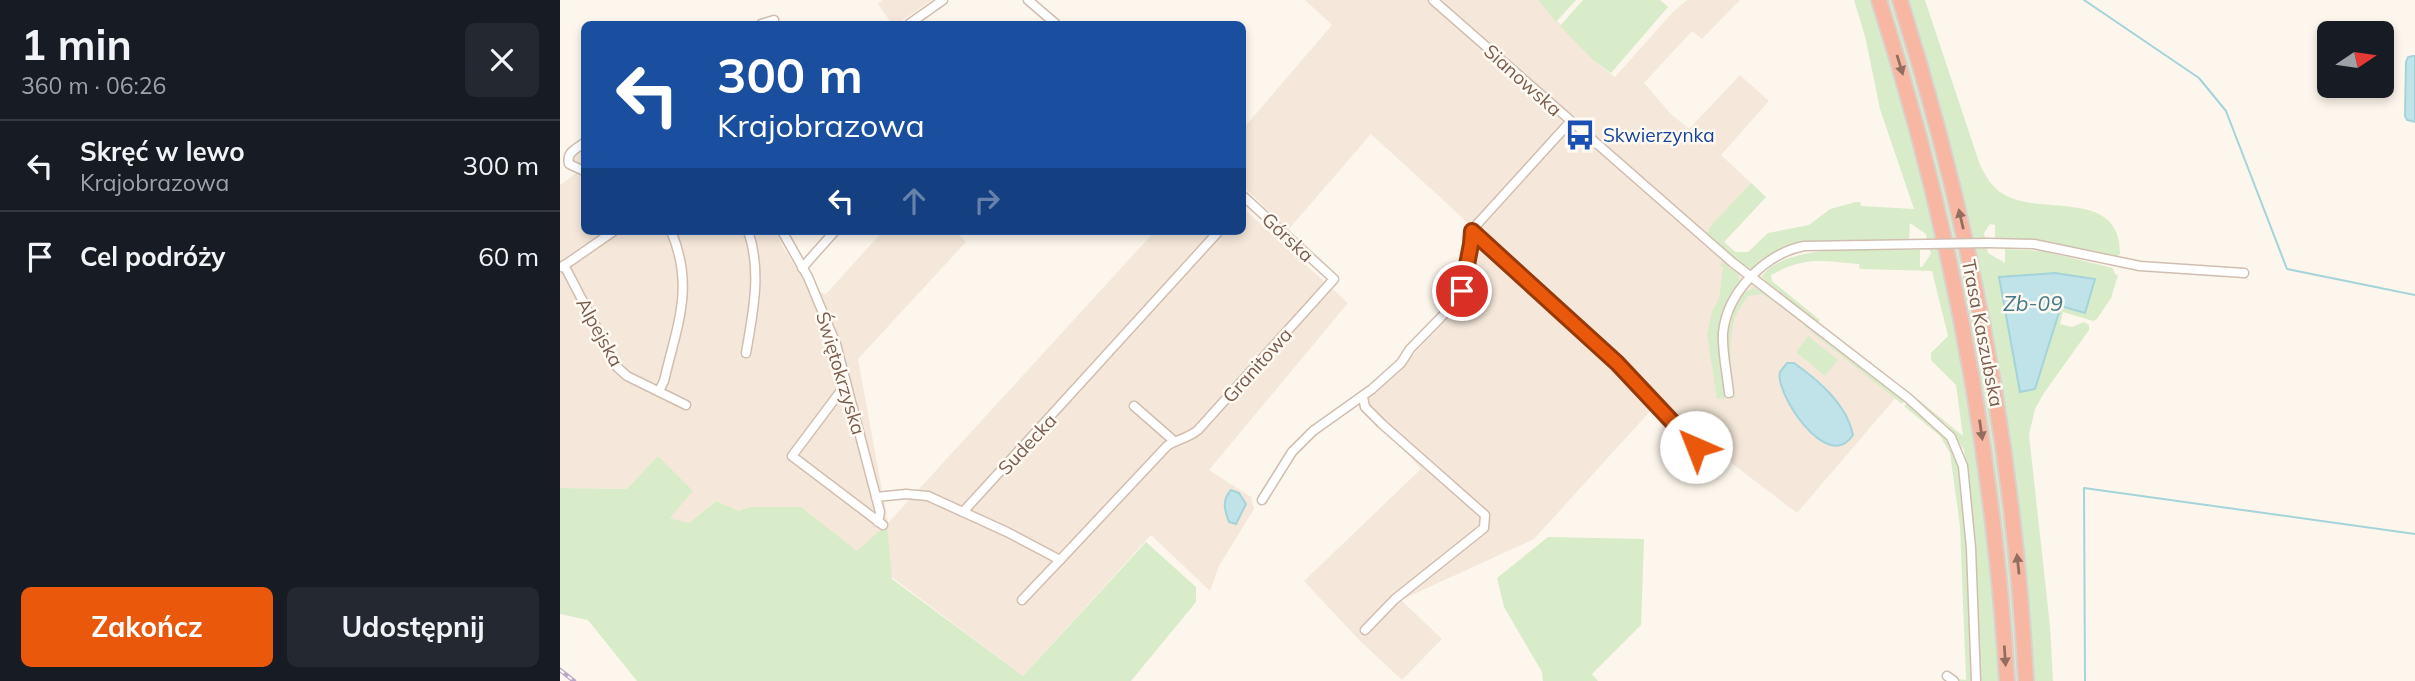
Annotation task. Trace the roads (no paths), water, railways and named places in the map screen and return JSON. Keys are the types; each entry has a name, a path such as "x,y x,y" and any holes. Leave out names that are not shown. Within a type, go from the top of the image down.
{"highway":[{"name":"Trasa Kaszubska","path":"1879,0 1914,116 1958,297 1990,496 2007,681"},
{"name":"Trasa Kaszubska","path":"1900,0 1935,115 1978,293 2010,491 2026,681"}],"street":[{"path":"913,21 943,0"},
{"path":"1028,0 1052,21"},
{"name":"Sianowska","path":"1433,0 1709,242 1942,426 1956,444 1963,466 1971,548 1976,681"},
{"path":"1262,500 1292,452 1313,431 1363,397 1401,363 1410,349 1455,303 1465,282 1472,231 1570,122"},
{"path":"581,145 570,153 568,158 569,164 581,170"},
{"name":"Górska","path":"1246,201 1334,279"},
{"path":"1472,231 1617,363 1696,447"},
{"path":"562,267 608,235"},
{"path":"659,391 682,304 684,281 673,235"},
{"path":"746,353 756,287 749,235"},
{"name":"Świętokrzyska","path":"784,235 831,331 846,384 880,512 881,524 792,456 846,384"},
{"path":"802,268 831,235"},
{"name":"Sudecka","path":"963,512 1215,235"},
{"path":"1729,393 1724,325 1734,299 1769,260 1793,248 1814,245 2034,244 2140,266 2244,273"},
{"name":"Alpejska","path":"562,267 617,367 627,376 686,405"},
{"name":"Granitowa","path":"1022,600 1174,441 1187,439 1198,430 1334,279"},
{"path":"1363,397 1365,407 1382,424 1485,515 1484,528 1395,599 1365,630"},
{"path":"1134,406 1174,441"},
{"path":"876,497 906,494 928,496 1007,532 1060,561"}],"water":[{"path":"2415,56 2415,122 2407,120 2405,116 2406,62 2408,57"},
{"name":"Zb-09","path":"2055,273 2095,279 2085,313 2061,306 2035,389 2020,392 1999,277"},
{"path":"1787,363 1794,363 1822,385 1845,413 1853,435 1842,445 1830,445 1804,426 1780,382 1780,372"},
{"path":"1231,490 1239,493 1246,504 1236,524 1229,522 1225,509 1226,497"}],"waterway":[{"path":"2084,0 2199,78 2226,111 2287,269 2415,295"},
{"path":"2085,681 2084,488 2415,534"}],"railway":[{"path":"560,670 574,681"}],"place":[{"name":"Skwierzynka","path":"1580,135"}]}
